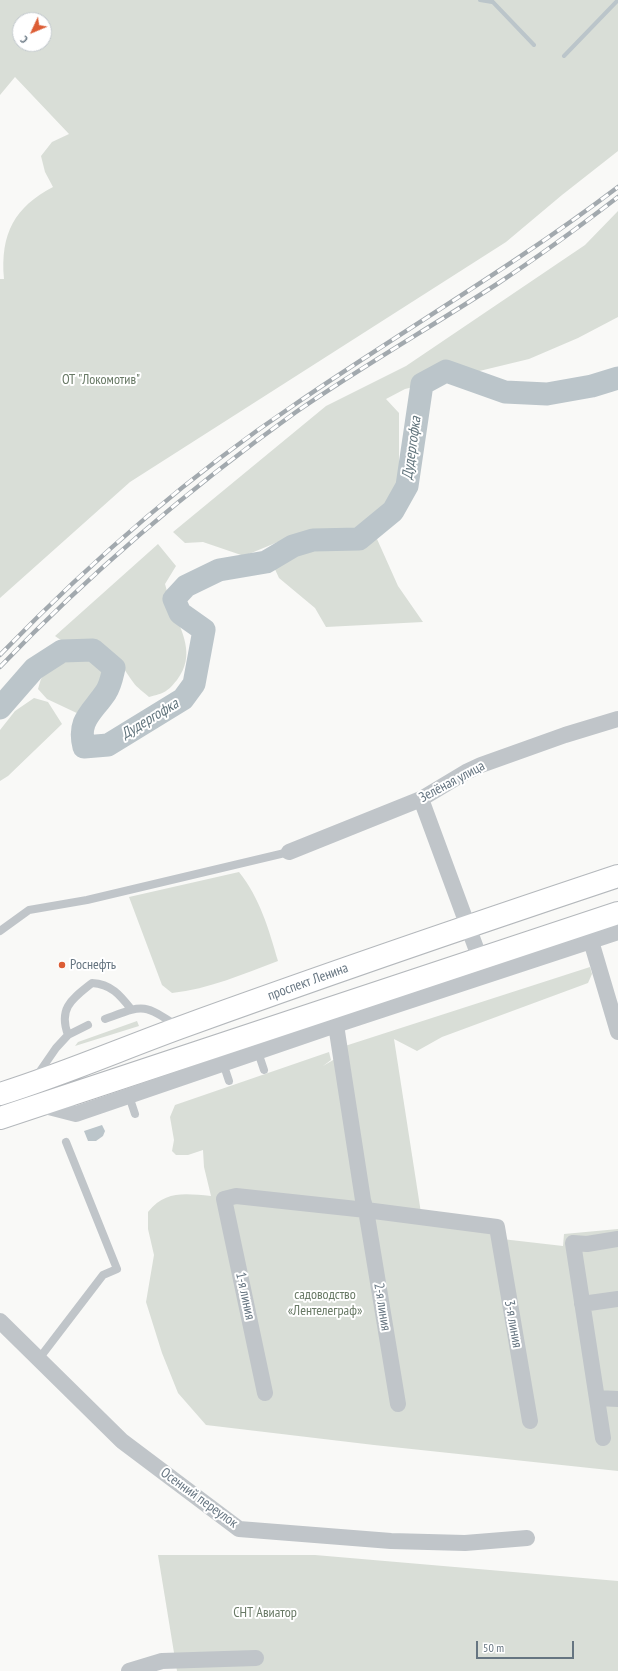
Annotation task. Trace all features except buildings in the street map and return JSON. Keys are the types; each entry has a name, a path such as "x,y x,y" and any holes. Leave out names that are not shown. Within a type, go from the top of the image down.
{"highway":[{"name":"проспект Ленина","path":"0,1094 31,1084 179,1028 469,925 618,876"},
{"path":"0,1118 618,913"}],"street":[{"name":"Зелёная улица","path":"289,852 421,799 480,765 565,735 618,719"},
{"path":"421,799 469,925 480,959"},
{"path":"41,1105 76,1114 336,1025 618,932"},
{"path":"591,941 618,1032"},
{"name":"2-я линия","path":"336,1025 363,1200 366,1210 398,1404"},
{"name":"1-я линия","path":"265,1393 224,1199 236,1196 366,1210"},
{"name":"3-я линия","path":"366,1210 496,1227 530,1421"},
{"path":"603,1438 573,1243 587,1244 618,1239"},
{"path":"582,1304 618,1299"},
{"name":"Осенний переулок","path":"0,1321 122,1441 239,1529 399,1541 465,1543 527,1538"},
{"path":"597,1398 618,1399"},
{"path":"129,1671 162,1661 256,1658"}],"lane":[{"path":"0,931 29,910 87,900 289,852"},
{"path":"68,1035 64,1026 64,1011 72,1000 92,983 103,983 119,994 131,1009"},
{"path":"105,1019 131,1009 143,1007 154,1011 179,1028"},
{"path":"31,1084 56,1048 68,1035 88,1025"},
{"path":"258,1052 264,1070"},
{"path":"223,1064 229,1081"},
{"path":"129,1096 135,1114"},
{"path":"38,1360 103,1275 117,1268 66,1142"}],"green space":[{"name":"ОТ \"Локомотив\"","path":"0,0 618,0 618,151 506,242 130,482 0,598 0,279 4,279 3,263 5,248 13,223 29,203 53,187 45,172 41,156 52,142 69,134 15,77 0,95"},
{"path":"618,211 618,317 578,338 529,359 405,389 386,399 399,413 399,480 392,500 354,530 308,532 290,537 244,556 203,542 185,543 173,532 326,406 406,366 585,245"},
{"path":"377,539 398,586 423,622 326,627 315,608 279,578 273,565 297,549 318,545 360,544"},
{"path":"158,544 176,566 165,584 183,634 186,662 183,671 171,687 165,692 149,697 135,684 117,660 105,649 99,646 68,643 55,636"},
{"path":"75,656 95,659 104,668 102,684 81,715 47,699 38,689 43,673 49,665 59,660"},
{"path":"34,698 48,702 62,724 8,776 0,781 0,730 15,711"},
{"path":"239,872 258,903 278,961 213,985 172,993 162,985 129,897"},
{"name":"садоводство «Лентелеграф»","path":"590,967 592,974 588,983 442,1037 417,1051 394,1039 421,1213 497,1222 502,1239 563,1246 564,1234 618,1229 618,1471 374,1445 206,1425 178,1393 162,1353 146,1302 154,1255 148,1229 148,1212 162,1200 176,1195 184,1194 211,1196 204,1167 203,1150 188,1155 176,1155 172,1151 174,1140 170,1117 175,1105 329,1052 331,1060 323,1066 345,1053 345,1046"},
{"path":"137,1021 139,1026 75,1046 78,1042"},
{"name":"СНТ Авиатор","path":"158,1555 315,1555 618,1581 618,1671 177,1671"}],"shaded area":[{"path":"102,1125 105,1131 103,1136 96,1141 88,1141 84,1131"}],"waterway":[{"path":"480,0 492,2"},
{"path":"491,0 534,45"},
{"path":"564,56 618,0"},
{"name":"Дудергофка","path":"0,708 34,669 62,651 93,650 114,668 108,689 84,723 82,738 84,747 108,745 183,699 194,684 204,630 180,613 174,599 186,586 219,570 266,562 293,546 313,540 359,539 393,511 407,486 422,384 446,371 505,392 547,394 592,386 618,378"}],"railway":[{"path":"0,655 104,554 216,461 294,405 539,244 618,187"},
{"path":"0,667 34,632 105,565 179,501 257,441 321,395 512,274 618,197"}],"place":[{"name":"Роснефть","path":"62,965"}]}
